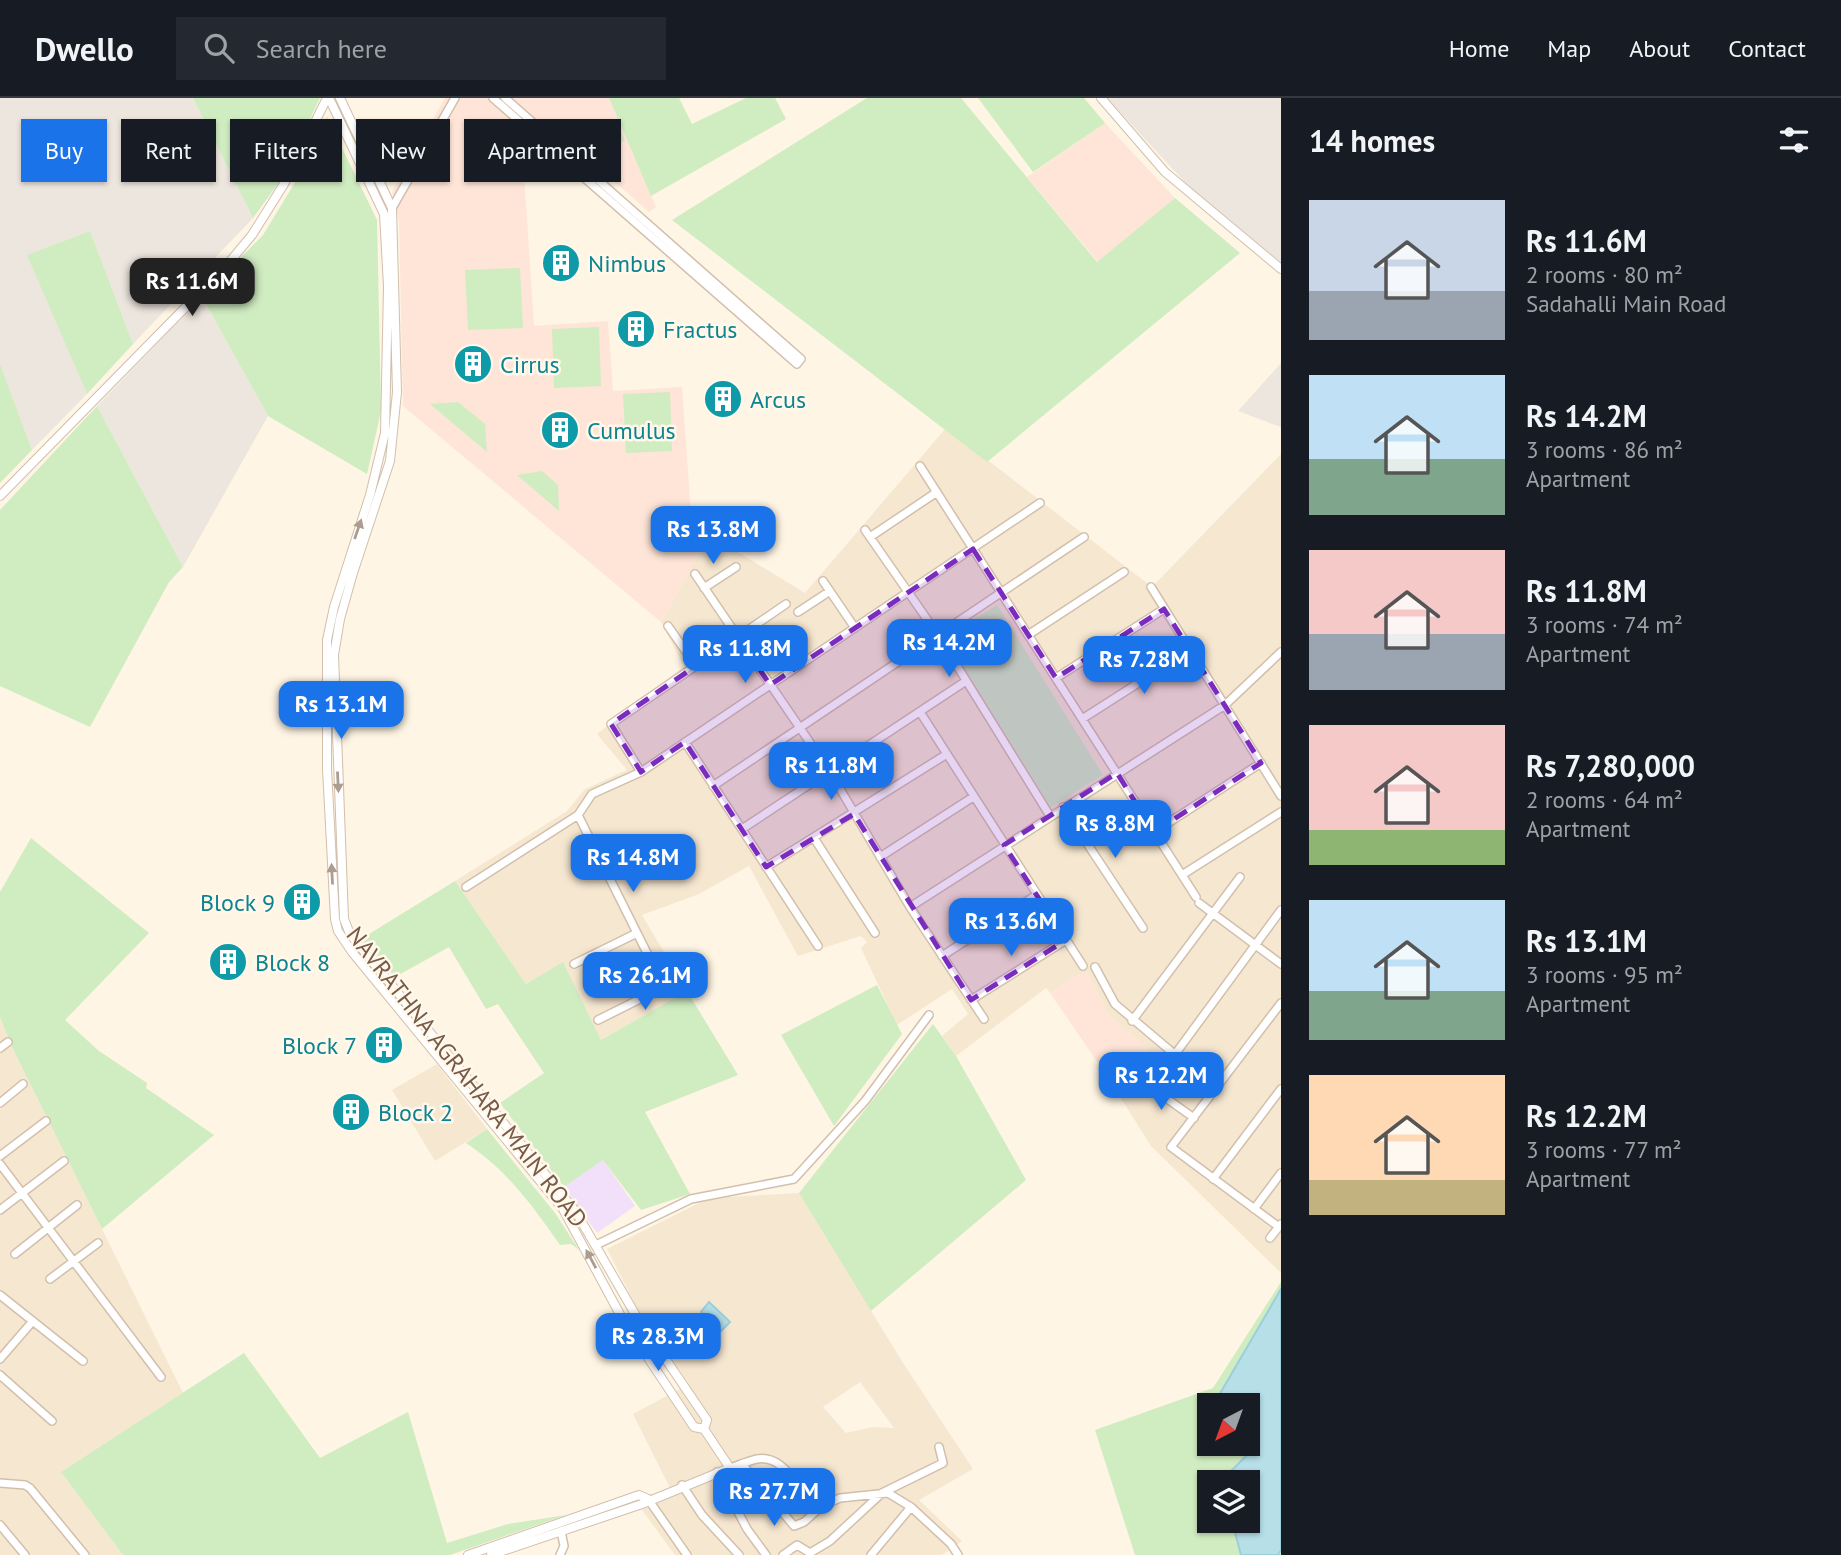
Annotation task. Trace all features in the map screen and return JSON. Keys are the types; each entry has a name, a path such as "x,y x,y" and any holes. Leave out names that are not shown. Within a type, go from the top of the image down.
{"street":[{"name":"NAVRATHNA AGRAHARA MAIN ROAD","path":"328,98 384,214 391,249"},
{"path":"0,496 227,265 252,235 285,184 328,98"},
{"name":"NAVRATHNA AGRAHARA MAIN ROAD","path":"331,739 344,919 350,934 570,1204 635,1314 707,1420 704,1429 694,1427 623,1320 563,1209 352,952 338,931 333,894 331,739 334,654 340,619 390,461 397,392 391,249 392,208 340,98"},
{"path":"392,208 455,98"},
{"path":"493,98 799,362 505,98"},
{"path":"1101,98 1165,172 1281,269"},
{"path":"920,466 1197,900 1281,964"},
{"path":"937,492 868,533 938,635 1050,816"},
{"path":"466,887 578,815 592,794 641,772 1040,503"},
{"path":"713,786 1084,537"},
{"path":"704,588 736,567"},
{"path":"1028,635 1124,572"},
{"path":"695,574 830,772 910,907 984,1019"},
{"path":"823,581 855,628"},
{"path":"1151,587 1281,796"},
{"path":"799,612 830,591"},
{"path":"641,772 611,724 786,604"},
{"path":"1056,678 1164,608"},
{"path":"668,626 695,666"},
{"path":"1082,719 1190,650"},
{"path":"910,907 1224,705 1281,652"},
{"path":"742,829 966,681"},
{"path":"920,712 1035,896 1083,966"},
{"path":"685,742 818,946"},
{"path":"766,867 947,754"},
{"path":"1154,832 1261,763"},
{"path":"880,856 973,797"},
{"path":"1063,807 1143,928"},
{"path":"1182,875 1281,811"},
{"path":"578,815 664,987"},
{"path":"814,838 875,933"},
{"path":"1132,1021 1240,877"},
{"path":"942,956 1035,896"},
{"path":"1194,1118 1148,1085 1281,910"},
{"path":"574,964 637,933"},
{"path":"971,1000 1066,940"},
{"path":"1095,967 1115,1004 1173,1053"},
{"path":"598,1020 680,979"},
{"path":"1270,1238 1280,1225 1254,1209 1171,1147 1281,1003"},
{"path":"596,1245 669,1212 691,1199 794,1179 865,1101 929,1015"},
{"path":"0,1048 8,1042"},
{"path":"0,1103 23,1084"},
{"path":"1213,1179 1281,1089"},
{"path":"0,1156 46,1121"},
{"path":"0,1210 64,1161"},
{"path":"0,1164 161,1377"},
{"path":"1254,1209 1281,1173"},
{"path":"15,1254 77,1205"},
{"path":"50,1279 99,1243"},
{"path":"0,1295 83,1361"},
{"path":"623,1320 635,1314"},
{"path":"0,1359 32,1322"},
{"path":"0,1375 52,1421"},
{"path":"704,1429 730,1468"},
{"path":"783,1555 797,1545 810,1553 830,1541 882,1493 943,1464 939,1447"},
{"path":"491,1555 717,1472 770,1459 786,1470 821,1506"},
{"path":"742,1464 793,1526 804,1522 821,1506 841,1498 882,1493 901,1498 951,1544 958,1555"},
{"path":"717,1472 747,1529 766,1555"},
{"path":"0,1483 30,1488 85,1555"},
{"path":"681,1485 702,1515 739,1555"},
{"path":"468,1555 639,1495 648,1499 687,1555"},
{"path":"871,1555 911,1507"},
{"path":"0,1525 25,1555"},
{"path":"560,1555 564,1546 561,1531"}],"highlighted area":[{"path":"973,549 1056,678 1164,609 1261,763 1154,832 1117,773 1004,845 1066,940 971,1000 854,814 766,867 685,742 641,772 611,724 738,637 770,685"}],"shaded area":[{"path":"0,98 193,98 204,119 121,119 121,182 216,182 216,144 230,172 230,182 235,182 253,218 133,344 90,231 28,255 87,394 32,450 0,364"},
{"path":"445,98 609,98 618,119 464,119 464,182 525,182 534,326 608,321 613,391 682,387 693,543 706,543 661,622 403,406 399,221 392,192 398,182 450,182 450,119 433,119"},
{"path":"1107,98 1281,98 1281,263 1192,190"},
{"path":"1105,123 1175,198 1098,262 1027,177"},
{"path":"621,126 656,207 649,212 615,182 621,182"},
{"path":"202,297 268,416 183,567 97,406"},
{"path":"1281,363 1281,427 1238,411"},
{"path":"946,428 1152,587 1281,454 1281,1273 1151,1146 1107,1076 1149,1050 1109,1015 1086,971 1050,993 1046,988 956,1056 942,1036 968,1014 952,989 897,1025 861,948 867,942 861,936 798,956 749,866 699,894 642,915 687,991 601,1040 563,963 526,984 455,881 567,811 585,789 627,770 597,734 684,666 661,622 710,535 805,593"},
{"path":"1086,971 1109,1015 1150,1050 1107,1076 1050,993"},
{"path":"0,1017 11,1045 183,1393 61,1472 123,1555 0,1555"},
{"path":"437,1064 487,1129 435,1161 392,1090"},
{"path":"603,1160 635,1206 597,1233 564,1187"},
{"path":"799,1193 903,1363 973,1469 919,1500 962,1541 942,1555 675,1555 642,1510 674,1496 633,1414 689,1384 639,1312 607,1249 709,1198","holes":["860,1382 894,1428 873,1427 846,1433 823,1407"]}],"green space":[{"path":"193,98 320,98 310,119 230,119 230,172 216,144 216,119 204,119"},
{"path":"609,98 679,98 692,124 746,98 775,98 786,119 651,196 621,126 621,119 618,119"},
{"path":"867,98 961,98 1097,262 1175,198 1240,253 987,462 672,220"},
{"path":"978,98 1084,98 1105,123 1033,172"},
{"path":"342,148 356,182 359,182 377,220 381,411 367,474 268,416 202,297 263,235 295,182 342,182"},
{"path":"235,182 279,182 253,218"},
{"path":"90,231 133,344 87,394 27,255"},
{"path":"520,268 523,328 468,330 465,270"},
{"path":"599,327 601,386 554,388 552,329"},
{"path":"0,364 32,450 0,483"},
{"path":"670,392 672,451 626,453 623,394"},
{"path":"458,402 485,424 487,452 430,404"},
{"path":"97,406 183,567 169,582 90,727 0,686 0,510"},
{"path":"542,471 558,485 559,511 517,475"},
{"path":"997,605 1103,775 1051,807 945,637"},
{"path":"31,838 149,933 65,1020 99,1051 147,1083 146,1088 214,1135 102,1229 11,1045 0,1017 0,892"},
{"path":"455,881 526,984 563,962 601,1040 687,991 738,1075 645,1112 690,1194 641,1210 603,1160 564,1187 500,1103 544,1073 498,1004 486,1009 449,947 395,977 361,939"},
{"path":"877,985 902,1034 834,1126 781,1035"},
{"path":"933,1024 956,1056 1026,1180 871,1311 799,1193"},
{"path":"487,1129 555,1213 579,1250 571,1244 560,1245 529,1202 506,1177 466,1143"},
{"path":"1281,1282 1281,1555 1135,1555 1095,1430 1197,1394 1197,1456 1260,1456 1260,1393 1199,1393 1213,1388"},
{"path":"244,1353 320,1458 408,1412 447,1543 508,1524 566,1515 450,1555 123,1555 61,1472"}],"water":[{"path":"1281,1289 1281,1550 1278,1555 1241,1555 1235,1533 1260,1533 1260,1470 1232,1470 1246,1456 1260,1456 1260,1393 1220,1393"},
{"path":"709,1302 730,1322 721,1331 701,1312"}],"place":[{"name":"Nimbus","path":"561,263"},
{"name":"Fractus","path":"636,329"},
{"name":"Cirrus","path":"473,364"},
{"name":"Arcus","path":"723,399"},
{"name":"Cumulus","path":"560,430"},
{"name":"Block 9","path":"302,902"},
{"name":"Block 8","path":"228,962"},
{"name":"Block 7","path":"384,1045"},
{"name":"Block 2","path":"351,1112"}]}
